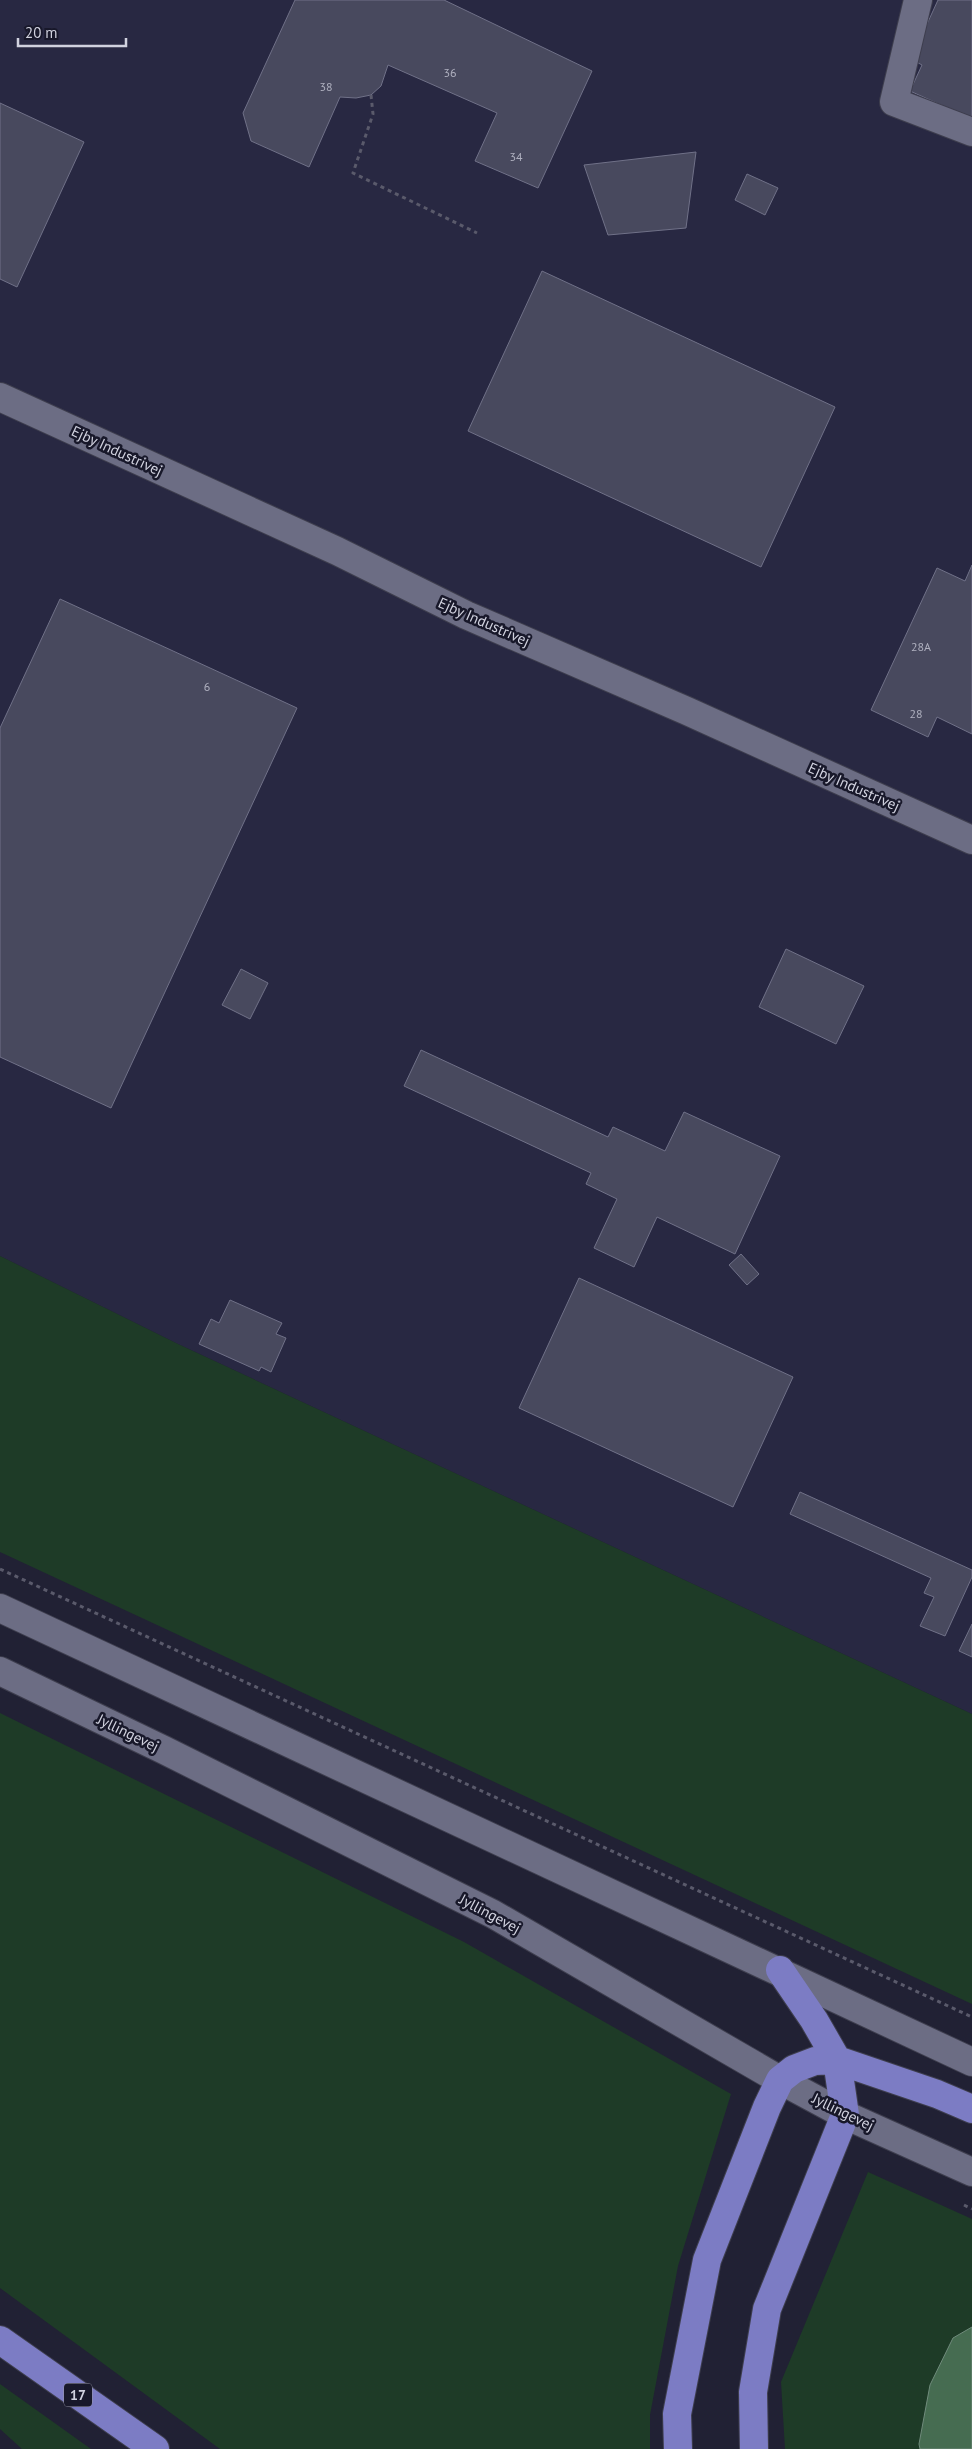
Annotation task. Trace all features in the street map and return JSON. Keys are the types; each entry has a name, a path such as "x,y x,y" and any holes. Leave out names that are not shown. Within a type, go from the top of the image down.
{"highway":[{"path":"754,2449 753,2392 767,2309 845,2115 837,2060 814,2020 780,1970"},
{"path":"678,2449 677,2414 707,2260 767,2107 780,2080 794,2069 815,2061 837,2060 937,2094 972,2110"},
{"name":"17","path":"0,2340 155,2449"}],"street":[{"path":"918,0 894,102 972,132"},
{"name":"Ejby Industrivej","path":"0,397 337,551 466,615 687,711 972,840"},
{"path":"0,1608 780,1970 972,2062"},
{"name":"Jyllingevej","path":"0,1671 164,1750 493,1914 780,2080 845,2115 972,2172"}],"path":[{"path":"371,95 373,114 353,173 477,233"},
{"path":"0,1569 972,2017"},
{"path":"955,2200 972,2209"}],"shaded area":[{"path":"0,0 972,0 972,1714 178,1344 0,1256"},
{"path":"0,1256 178,1344 972,1714 972,2004 0,1552"},
{"path":"0,1713 464,1942 731,2094 678,2266 650,2415 650,2449 220,2449 0,2288"},
{"path":"868,2172 972,2219 972,2449 785,2449 781,2382"},
{"path":"972,2327 972,2449 920,2449 919,2444 930,2385 953,2338"},
{"path":"0,2384 91,2449 22,2449 0,2429"}],"building":[{"path":"295,0 444,0 592,71 538,188 475,161 497,113 388,65 381,86 371,95 356,98 340,97 309,167 251,141 243,113"},
{"path":"938,0 972,0 972,119 910,91 922,65 911,59"},
{"path":"0,103 84,142 17,287 0,279"},
{"path":"696,152 686,228 608,235 584,165"},
{"path":"747,174 778,188 765,215 735,200"},
{"path":"542,271 835,407 761,567 468,431"},
{"path":"972,565 972,734 937,717 928,737 871,710 937,568 965,581"},
{"path":"60,599 297,708 111,1108 0,1057 0,728"},
{"path":"786,949 864,986 836,1044 759,1007"},
{"path":"241,969 268,983 250,1019 222,1005"},
{"path":"421,1050 608,1137 613,1127 665,1151 684,1112 780,1156 735,1254 657,1217 634,1267 594,1248 617,1199 586,1184 591,1173 404,1086"},
{"path":"741,1254 759,1274 747,1285 729,1265"},
{"path":"579,1278 793,1377 733,1507 519,1408"},
{"path":"230,1300 282,1323 276,1334 286,1338 271,1372 261,1367 259,1371 199,1344 211,1319 219,1323"},
{"path":"800,1492 972,1570 972,1577 945,1636 920,1626 934,1597 924,1593 931,1578 790,1514"},
{"path":"972,1624 972,1657 959,1651"}]}
